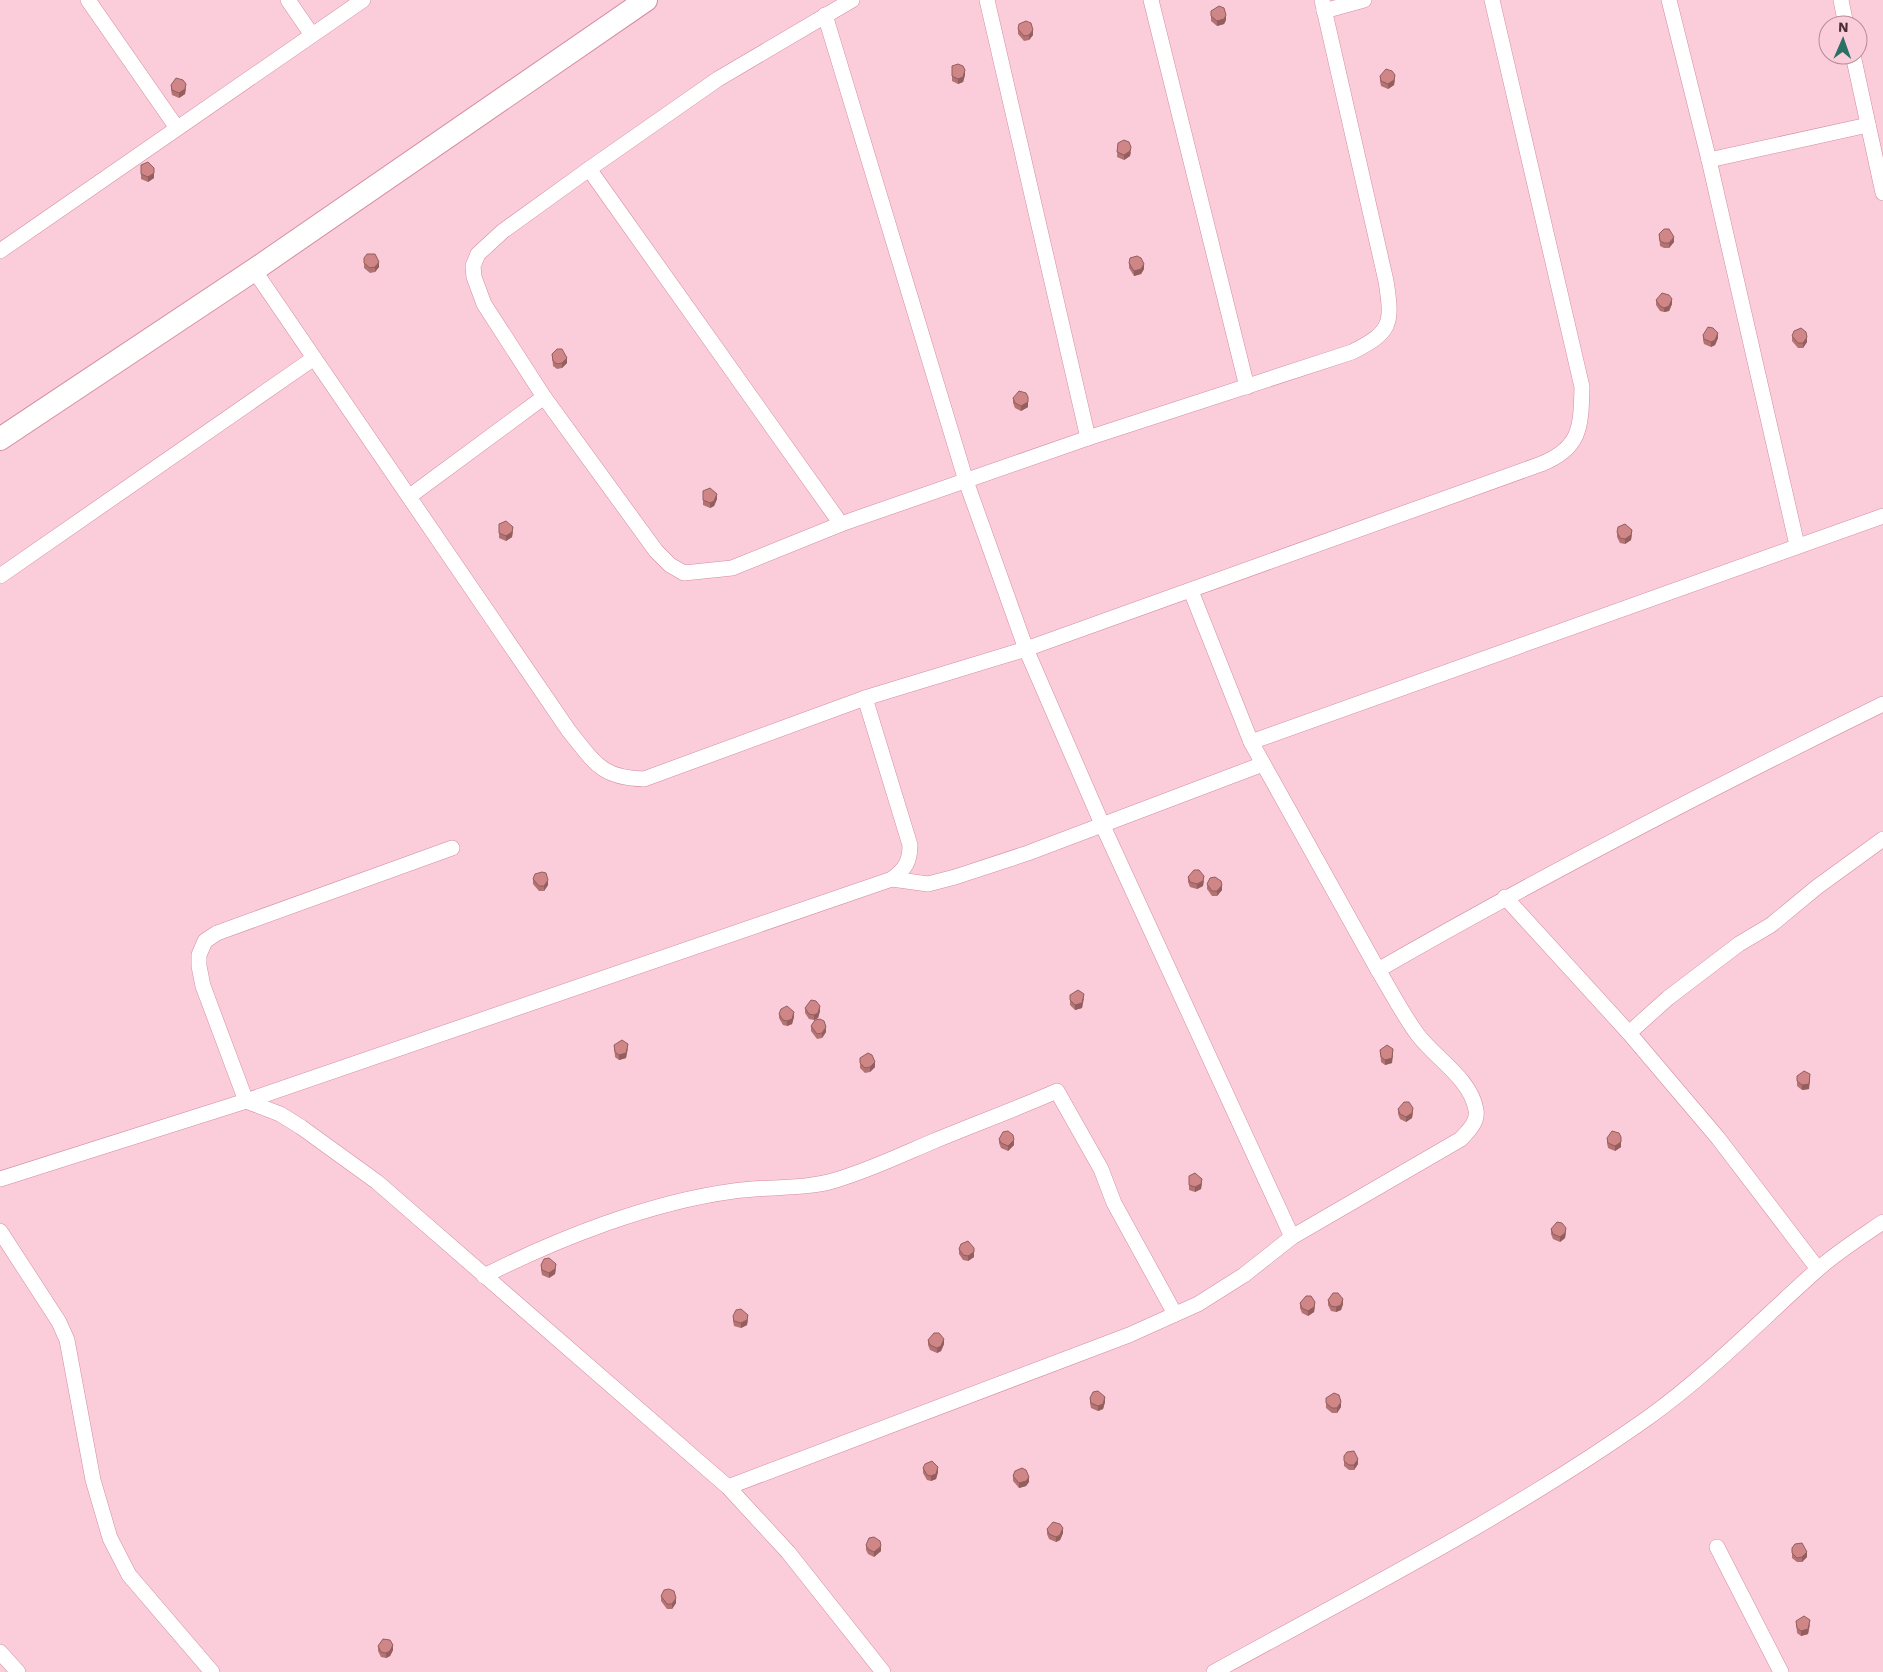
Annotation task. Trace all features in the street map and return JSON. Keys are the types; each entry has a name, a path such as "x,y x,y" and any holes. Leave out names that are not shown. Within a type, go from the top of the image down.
{"street":[{"path":"88,0 177,128"},
{"path":"288,0 312,35"},
{"path":"0,252 363,0"},
{"path":"0,439 254,270 646,0"},
{"path":"852,0 718,79 588,169 503,231 478,254 473,266 474,277 484,304 544,397 656,551 676,569 691,573 732,568 841,524 1088,438 1352,352 1378,338 1385,331 1389,323 1386,281 1323,6 1364,0"},
{"path":"986,0 1088,438"},
{"path":"1151,0 1246,387"},
{"path":"254,270 410,496 569,732 591,758 608,774 622,778 644,779 865,698 1026,649 1191,591 1541,464 1556,458 1573,444 1581,414 1582,387 1492,0"},
{"path":"1669,0 1797,545"},
{"path":"1841,0 1844,15"},
{"path":"825,15 966,481 1026,649 1102,824 1292,1237"},
{"path":"1855,65 1882,183"},
{"path":"1708,160 1868,125"},
{"path":"588,169 841,524"},
{"path":"0,576 314,358"},
{"path":"410,496 544,397"},
{"path":"1251,742 1797,545 1883,516"},
{"path":"728,1487 1129,1335 1198,1304 1244,1275 1292,1237 1462,1139 1477,1119 1476,1109 1470,1094 1457,1076 1432,1052 1417,1034 1378,970 1251,742 1191,591"},
{"path":"0,1179 246,1101 892,879 907,865 910,857 910,845 865,698"},
{"path":"1378,970 1505,897 1672,809 1883,704"},
{"path":"892,879 928,884 1028,853 1263,764"},
{"path":"1629,1033 1668,998 1739,944 1771,925 1817,887 1883,839"},
{"path":"452,848 217,933 205,941 198,960 203,986 246,1101 280,1114 332,1147 377,1182 728,1487 788,1552 884,1672"},
{"path":"1505,897 1629,1033 1718,1138 1818,1269"},
{"path":"484,1276 532,1252 586,1231 662,1207 733,1191 834,1181 881,1165 934,1141 1057,1091 1101,1169 1114,1203 1175,1314"},
{"path":"1214,1672 1445,1546 1553,1481 1650,1416 1696,1380 1818,1269 1883,1222"},
{"path":"0,1231 59,1322 67,1340 93,1480 110,1538 120,1560 145,1595 212,1672"},
{"path":"1717,1546 1781,1672"},
{"path":"0,1652 18,1672"}],"building":[{"path":"1219,6 1224,8 1226,15 1224,19 1217,21 1211,16 1211,11"},
{"path":"1026,21 1031,23 1033,30 1029,35 1024,36 1018,29 1019,24"},
{"path":"958,64 963,66 965,70 963,77 958,79 952,76 952,66"},
{"path":"1386,69 1392,71 1395,75 1394,80 1388,84 1381,81 1380,76"},
{"path":"176,78 183,80 186,84 185,89 179,93 172,90 171,85"},
{"path":"1124,140 1129,142 1131,147 1130,151 1124,155 1117,152 1118,143"},
{"path":"148,162 154,168 154,173 148,177 141,174 141,165"},
{"path":"1664,229 1669,229 1674,237 1669,243 1660,241 1659,234"},
{"path":"367,254 375,254 379,262 375,267 370,268 364,263 364,258"},
{"path":"1137,256 1141,258 1144,264 1141,269 1134,271 1129,263 1130,258"},
{"path":"1662,293 1669,295 1672,299 1669,306 1664,308 1656,300"},
{"path":"1708,327 1713,328 1718,333 1715,340 1711,342 1704,339 1703,335"},
{"path":"1801,328 1806,332 1807,337 1803,343 1798,343 1792,336 1794,331"},
{"path":"557,349 562,349 567,358 562,363 557,364 553,361 552,354"},
{"path":"1019,391 1026,393 1028,397 1028,402 1021,406 1015,403 1013,398"},
{"path":"710,488 717,494 714,501 710,503 703,500 703,491"},
{"path":"506,521 513,527 512,532 506,536 499,533 499,524"},
{"path":"1625,524 1632,530 1631,535 1625,539 1620,538 1617,532 1618,527"},
{"path":"1194,870 1199,870 1204,876 1203,881 1197,884 1190,882 1188,877"},
{"path":"546,873 548,880 544,886 539,886 533,879 535,874"},
{"path":"1215,877 1221,881 1222,885 1217,891 1212,891 1207,884 1210,878"},
{"path":"1078,990 1084,994 1082,1003 1075,1005 1070,1000 1070,995"},
{"path":"811,1000 816,1001 820,1006 818,1013 814,1015 809,1014 805,1008"},
{"path":"787,1006 794,1012 792,1019 787,1021 783,1020 779,1014 781,1009"},
{"path":"820,1019 824,1021 826,1027 822,1033 817,1034 811,1026 815,1020"},
{"path":"622,1040 628,1044 626,1053 619,1055 615,1052 614,1045"},
{"path":"1387,1045 1393,1049 1392,1058 1385,1060 1381,1057 1380,1050"},
{"path":"868,1053 872,1055 875,1062 870,1067 865,1068 860,1063 860,1058"},
{"path":"1804,1071 1810,1074 1809,1084 1802,1085 1797,1081 1797,1076"},
{"path":"1404,1102 1409,1102 1413,1108 1412,1113 1406,1117 1400,1114 1398,1109"},
{"path":"1008,1131 1013,1135 1014,1140 1008,1146 1001,1143 999,1139 1003,1132"},
{"path":"1612,1131 1619,1133 1621,1137 1621,1142 1615,1146 1608,1143 1607,1138"},
{"path":"1195,1173 1202,1179 1201,1184 1195,1187 1189,1185 1189,1176"},
{"path":"1557,1222 1562,1223 1566,1228 1565,1233 1560,1237 1553,1234 1551,1229"},
{"path":"968,1241 974,1248 974,1252 968,1256 963,1255 959,1249 961,1244"},
{"path":"549,1258 556,1264 555,1269 549,1273 542,1270 541,1265 544,1259"},
{"path":"1333,1293 1338,1293 1343,1299 1341,1305 1331,1306 1328,1300"},
{"path":"1306,1296 1311,1296 1315,1302 1314,1307 1308,1311 1302,1308 1300,1303"},
{"path":"741,1309 748,1315 747,1320 741,1323 734,1321 733,1316 736,1310"},
{"path":"934,1333 939,1333 944,1339 941,1346 937,1348 930,1345 928,1340"},
{"path":"1098,1391 1105,1397 1103,1404 1098,1406 1091,1403 1090,1398 1093,1392"},
{"path":"1334,1393 1339,1395 1341,1402 1337,1408 1332,1408 1326,1403 1326,1398"},
{"path":"1354,1451 1358,1459 1354,1465 1349,1465 1344,1461 1344,1456 1347,1452"},
{"path":"932,1461 938,1467 936,1474 931,1476 927,1475 923,1468 925,1464"},
{"path":"1022,1468 1026,1470 1029,1477 1026,1481 1019,1483 1013,1476 1015,1471"},
{"path":"1053,1522 1060,1524 1063,1528 1060,1535 1056,1537 1049,1534 1047,1529"},
{"path":"874,1537 880,1541 881,1546 874,1552 868,1549 866,1545 869,1538"},
{"path":"1802,1543 1807,1552 1802,1557 1797,1558 1792,1553 1792,1548 1795,1544"},
{"path":"664,1590 674,1591 676,1598 672,1604 667,1604 661,1596"},
{"path":"1804,1616 1810,1620 1808,1629 1801,1631 1797,1628 1796,1621"},
{"path":"383,1639 390,1640 393,1645 390,1651 386,1653 381,1652 378,1646"}]}
